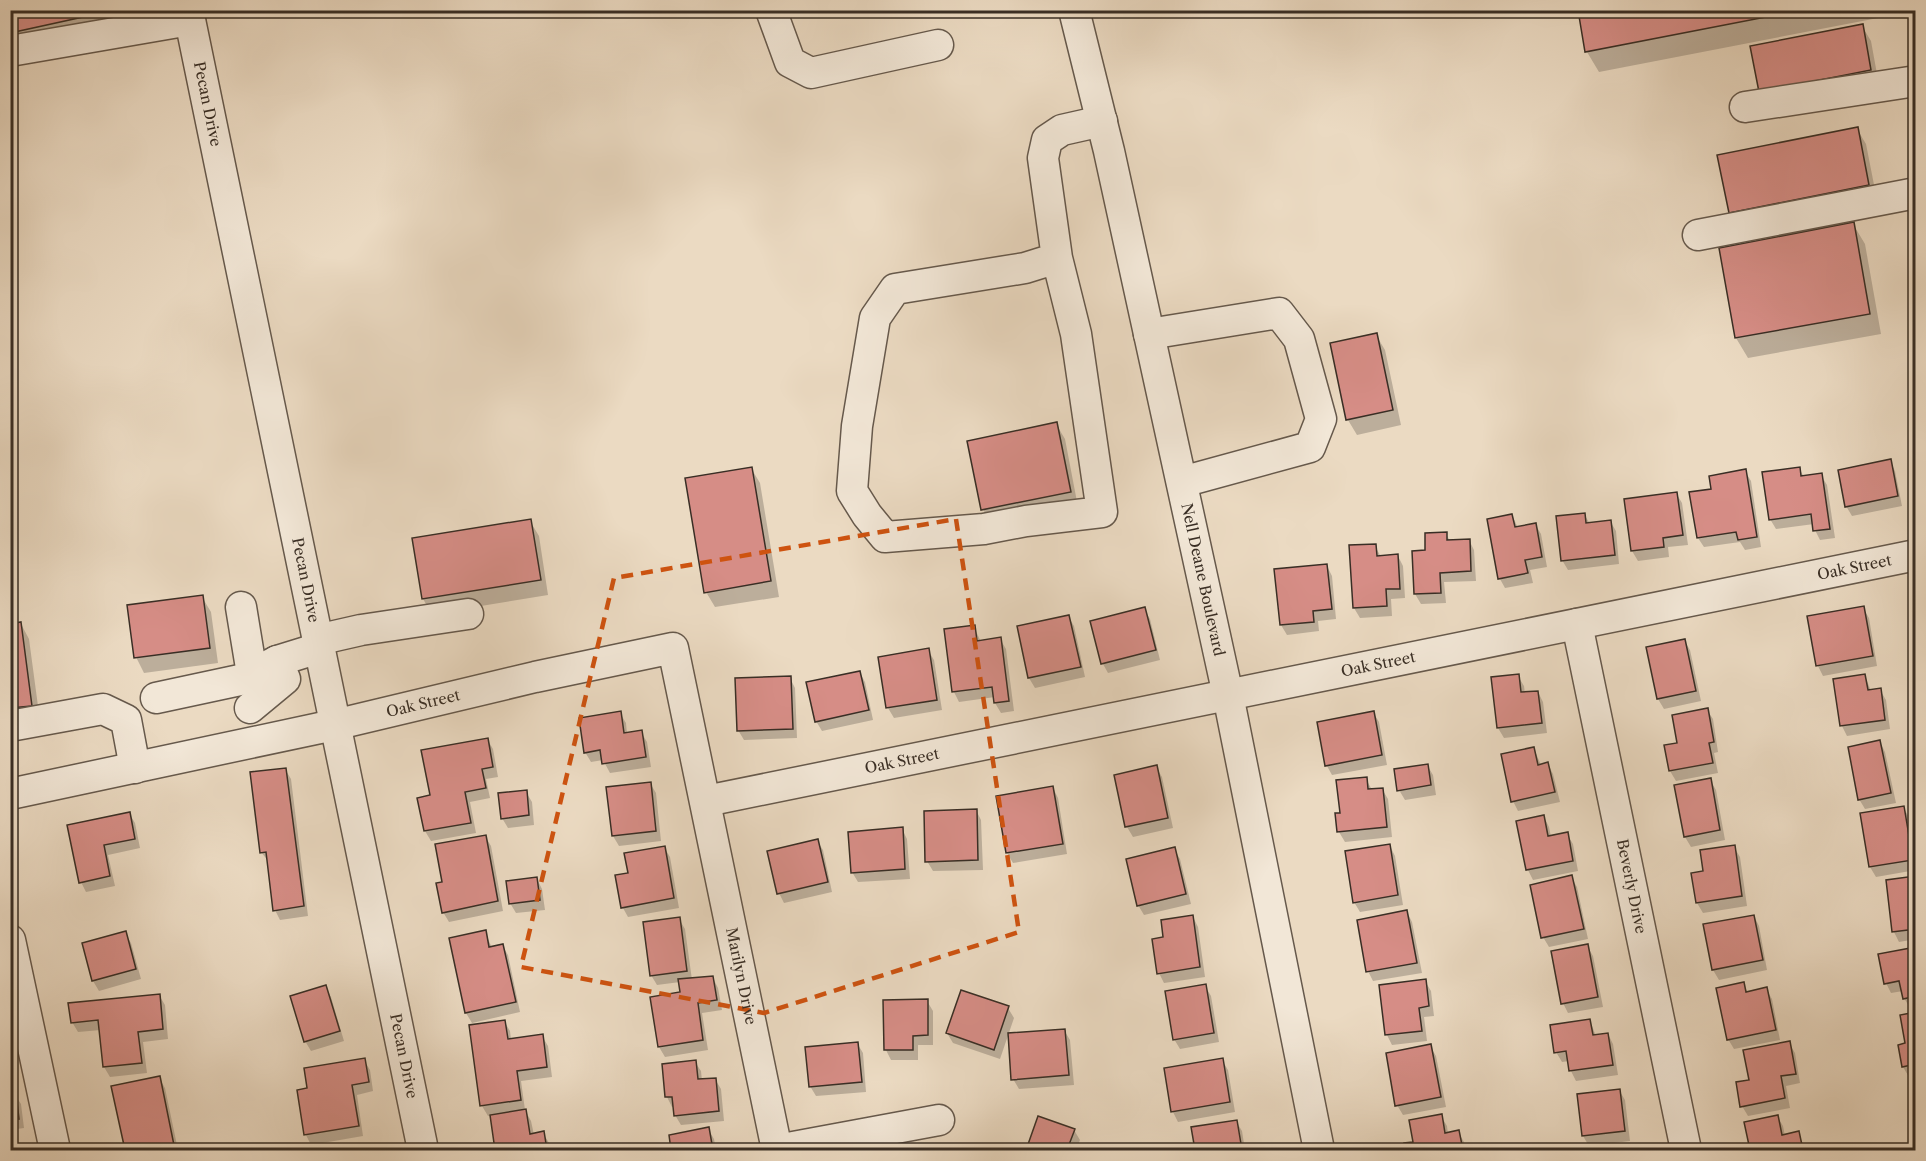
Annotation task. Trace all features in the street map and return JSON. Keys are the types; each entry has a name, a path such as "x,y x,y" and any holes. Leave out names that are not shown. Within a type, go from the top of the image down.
{"street":[{"path":"771,10 790,62 811,73 938,45"},
{"name":"Nell Deane Boulevard","path":"1074,10 1102,121 1228,695 1319,1150"},
{"path":"10,51 189,15"},
{"name":"Pecan Drive","path":"189,15 423,1150"},
{"path":"1744,107 1916,81"},
{"path":"1057,258 1025,268 895,290 875,318 857,426 852,491 867,515 885,537 984,529 1026,521 1102,512 1076,334 1057,258 1043,158 1047,140 1062,130 1102,121"},
{"path":"1698,235 1916,193"},
{"path":"1149,334 1279,313 1299,339 1321,419 1310,447 1182,482"},
{"name":"Oak Street","path":"10,794 262,741 535,677 673,648 706,801 1577,624 1914,562"},
{"path":"241,607 257,671 250,708 262,741"},
{"path":"156,698 257,671 318,644 362,630 468,614"},
{"name":"Beverly Drive","path":"1577,624 1686,1150"},
{"path":"250,708 285,680 257,671"},
{"path":"10,726 103,709 126,720 135,768"},
{"name":"Marilyn Drive","path":"706,801 777,1150"},
{"path":"10,940 55,1150"},
{"path":"777,1150 939,1120"}],"highlighted area":[{"path":"956,519 1019,932 764,1013 521,967 614,578"}],"building":[{"path":"10,10 115,10 10,33"},
{"path":"1578,10 1802,10 1585,52"},
{"path":"1863,24 1871,70 1759,92 1750,46"},
{"path":"1858,127 1869,185 1729,213 1717,155"},
{"path":"1854,222 1870,314 1735,338 1719,248"},
{"path":"1377,333 1393,410 1346,420 1330,343"},
{"path":"1057,422 1071,492 981,510 967,441"},
{"path":"1916,431 1916,459 1911,432"},
{"path":"1891,459 1898,496 1845,507 1838,470"},
{"path":"752,467 771,581 704,593 685,478"},
{"path":"1800,467 1801,476 1822,473 1830,529 1813,531 1811,514 1769,520 1762,472"},
{"path":"1746,469 1757,537 1738,540 1736,532 1697,538 1689,492 1711,489 1709,476"},
{"path":"1677,492 1683,535 1663,538 1664,547 1631,551 1624,499"},
{"path":"1585,513 1586,523 1611,520 1615,555 1561,561 1556,516"},
{"path":"1512,514 1515,527 1536,523 1542,557 1525,560 1528,573 1498,579 1487,519"},
{"path":"531,519 541,580 422,599 412,538"},
{"path":"1447,532 1447,540 1470,539 1471,571 1440,573 1441,593 1414,594 1412,551 1425,550 1425,533"},
{"path":"1376,544 1377,556 1398,554 1400,589 1386,589 1387,606 1353,608 1349,545"},
{"path":"1327,564 1332,609 1313,611 1314,622 1280,625 1274,569"},
{"path":"203,595 210,648 134,658 127,605"},
{"path":"1864,606 1873,656 1816,666 1807,616"},
{"path":"1145,607 1156,650 1101,664 1090,621"},
{"path":"1069,615 1081,667 1028,678 1017,626"},
{"path":"21,622 32,706 10,708 10,624"},
{"path":"975,625 977,641 1001,637 1009,701 994,703 992,687 952,692 944,629"},
{"path":"1685,639 1696,691 1657,699 1646,647"},
{"path":"929,648 937,700 886,708 878,657"},
{"path":"860,671 869,710 815,722 806,682"},
{"path":"1519,674 1521,692 1538,691 1542,723 1497,728 1491,677"},
{"path":"1865,674 1868,690 1881,688 1885,720 1840,726 1833,679"},
{"path":"791,676 793,729 737,731 735,678"},
{"path":"1708,708 1714,742 1709,743 1713,763 1669,771 1664,745 1677,743 1672,715"},
{"path":"621,711 624,733 642,730 646,757 602,764 600,750 584,753 579,718"},
{"path":"1374,711 1382,755 1325,766 1317,722"},
{"path":"488,738 493,767 482,769 486,788 465,792 471,823 424,831 417,798 430,795 421,750"},
{"path":"1880,740 1891,793 1858,800 1848,747"},
{"path":"1534,747 1538,765 1548,762 1555,792 1511,802 1501,754"},
{"path":"1428,764 1431,785 1397,791 1394,769"},
{"path":"1157,765 1168,818 1125,827 1114,775"},
{"path":"286,768 304,906 273,911 266,852 260,853 250,772"},
{"path":"1367,777 1368,789 1383,788 1387,827 1337,832 1335,813 1340,813 1336,780"},
{"path":"1711,778 1720,830 1684,837 1674,785"},
{"path":"651,782 656,831 612,836 606,787"},
{"path":"1053,786 1063,844 1006,853 996,796"},
{"path":"527,790 529,815 501,819 498,793"},
{"path":"1904,806 1913,860 1869,867 1860,813"},
{"path":"977,809 978,860 925,862 924,811"},
{"path":"130,812 135,839 104,845 110,876 79,883 67,825"},
{"path":"1544,815 1548,836 1568,832 1573,861 1526,870 1516,821"},
{"path":"903,827 905,869 851,873 848,832"},
{"path":"486,835 498,901 442,913 436,883 442,882 435,844"},
{"path":"818,839 828,882 777,894 767,851"},
{"path":"1390,844 1398,895 1353,903 1345,851"},
{"path":"1735,845 1742,896 1696,903 1691,873 1703,871 1700,850"},
{"path":"665,846 674,898 621,908 615,875 628,873 624,853"},
{"path":"1175,847 1186,894 1137,906 1126,859"},
{"path":"1572,875 1584,929 1541,938 1530,885"},
{"path":"1915,876 1916,929 1892,932 1886,880"},
{"path":"537,877 540,900 509,904 506,881"},
{"path":"1407,910 1417,963 1366,972 1357,920"},
{"path":"1193,915 1200,967 1157,974 1152,939 1163,937 1161,920"},
{"path":"1754,915 1763,960 1712,970 1703,924"},
{"path":"680,917 687,971 650,976 643,922"},
{"path":"486,930 489,947 503,944 516,1002 465,1013 449,938"},
{"path":"126,931 136,969 92,981 82,943"},
{"path":"1588,944 1598,997 1561,1004 1551,951"},
{"path":"1916,947 1916,996 1903,999 1899,981 1884,984 1878,954"},
{"path":"713,976 717,1000 698,1003 703,1040 658,1047 650,997 680,992 678,979"},
{"path":"1426,979 1429,1006 1419,1008 1422,1031 1385,1035 1379,985"},
{"path":"1744,982 1746,992 1767,987 1776,1030 1727,1040 1716,988"},
{"path":"1206,984 1214,1033 1173,1040 1165,991"},
{"path":"326,985 340,1031 304,1042 290,996"},
{"path":"961,990 1009,1006 994,1050 946,1033"},
{"path":"160,994 163,1029 138,1032 142,1063 103,1067 98,1020 71,1023 68,1003"},
{"path":"928,999 928,1035 913,1036 913,1050 884,1050 883,1000"},
{"path":"1916,1012 1916,1064 1902,1067 1898,1045 1905,1043 1900,1015"},
{"path":"1590,1019 1593,1035 1608,1033 1613,1065 1569,1071 1566,1051 1554,1053 1550,1025"},
{"path":"505,1020 508,1039 543,1034 547,1067 517,1071 521,1100 480,1106 469,1025"},
{"path":"1065,1029 1069,1075 1011,1080 1008,1033"},
{"path":"1790,1041 1796,1074 1781,1076 1785,1098 1740,1107 1736,1082 1749,1080 1743,1050"},
{"path":"858,1042 862,1082 809,1087 805,1047"},
{"path":"1431,1044 1441,1097 1395,1106 1386,1053"},
{"path":"365,1058 369,1082 352,1085 359,1126 304,1135 297,1090 307,1088 304,1068"},
{"path":"1223,1058 1230,1102 1171,1112 1164,1068"},
{"path":"696,1060 698,1079 716,1078 719,1111 674,1116 672,1097 665,1097 662,1064"},
{"path":"160,1076 175,1150 146,1150 145,1146 125,1150 111,1086"},
{"path":"1620,1089 1625,1131 1582,1136 1577,1094"},
{"path":"16,1093 19,1119 10,1120 10,1094"},
{"path":"526,1109 530,1134 544,1131 547,1150 495,1150 490,1115"},
{"path":"1442,1114 1445,1133 1459,1130 1463,1150 1405,1150 1404,1143 1413,1142 1409,1120"},
{"path":"1778,1115 1782,1135 1799,1131 1803,1150 1750,1150 1744,1122"},
{"path":"1038,1116 1075,1129 1067,1150 1026,1150"},
{"path":"1237,1120 1242,1150 1195,1150 1191,1127"},
{"path":"709,1127 713,1150 671,1150 669,1135"},
{"path":"366,1144 367,1150 324,1150 324,1149"}]}
